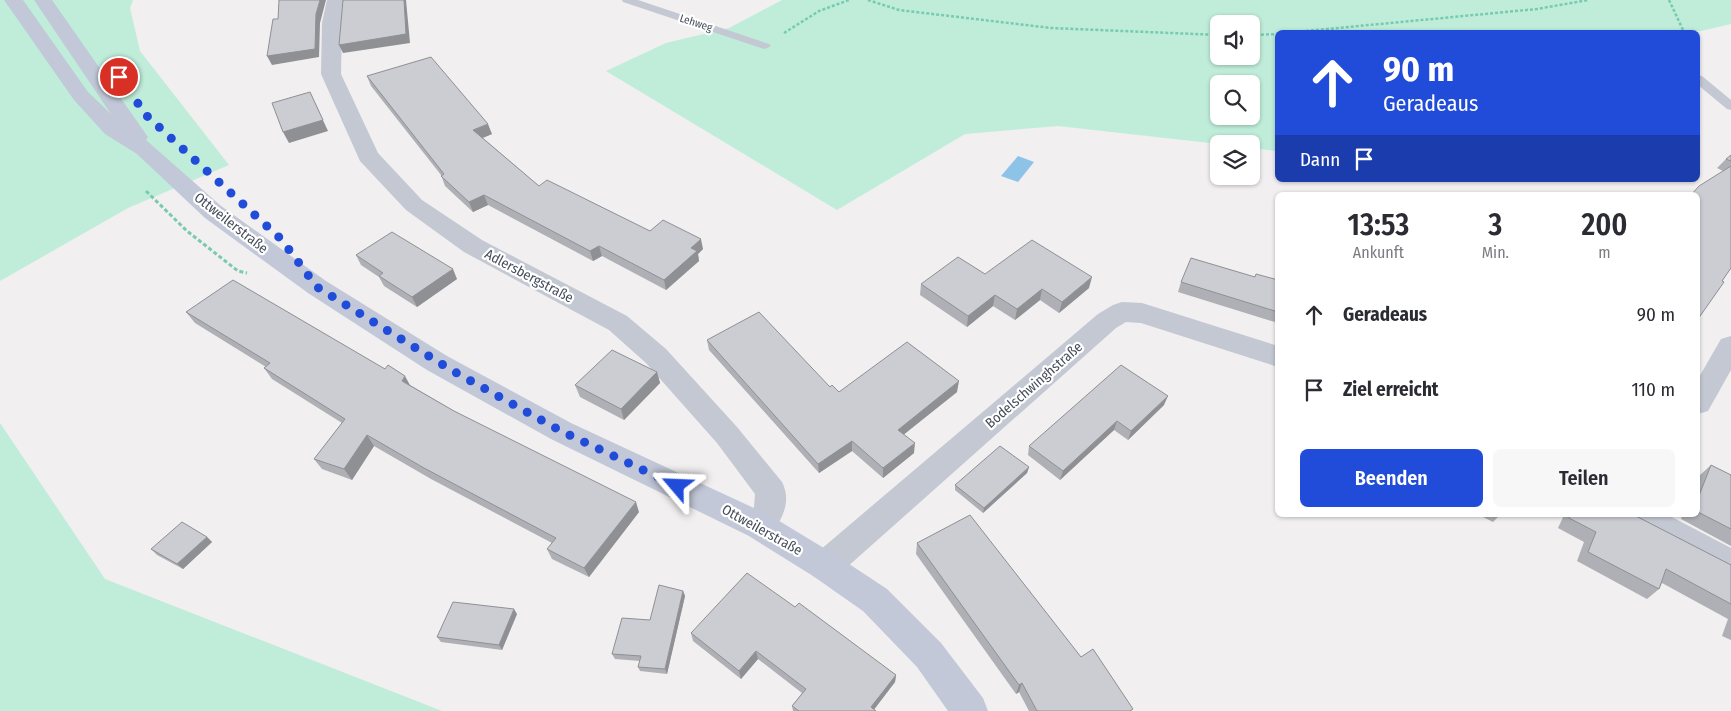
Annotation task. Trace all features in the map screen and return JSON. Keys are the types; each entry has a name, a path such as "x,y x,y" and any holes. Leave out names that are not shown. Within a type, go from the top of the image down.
{"main road":[{"name":"Ottweilerstraße","path":"13,0 81,96 113,129 145,149 213,212 317,287 437,362 561,431 760,526 825,566 875,600 929,655 970,711"},
{"name":"Ottweilerstraße","path":"43,0 145,149"}],"street":[{"name":"Adlersbergstraße","path":"336,0 332,23 331,74 368,156 414,205 473,246 618,324 656,356 727,435 771,491 770,510 760,526"},
{"name":"Bodelschwinghstraße","path":"825,566 1107,321 1122,312 1142,312 1275,356"},
{"path":"1700,400 1731,346"},
{"path":"1642,517 1731,564"}],"lane":[{"name":"Lehweg","path":"626,0 765,46"},
{"path":"1700,81 1731,106"}],"path":[{"path":"765,46 819,11 849,0"},
{"path":"868,0 899,10 1052,28 1210,35"},
{"path":"1317,30 1537,9 1588,0"},
{"path":"1668,0 1683,30"},
{"path":"1260,35 1275,34"}],"green space":[{"path":"0,0 133,0 130,8 140,51 229,165 128,208 0,281"},
{"path":"782,0 1731,0 1731,24 1701,31 1275,30 1275,151 1260,149 1260,135 1210,135 1210,143 1058,126 965,134 837,210 606,71 666,43 729,28"},
{"path":"0,423 105,579 442,711 0,711"}],"water":[{"path":"1018,156 1034,162 1018,182 1001,176"}],"building":[{"path":"279,0 320,0 316,14 315,49 267,56 273,19 278,19"},
{"path":"343,0 404,0 406,34 339,45"},
{"path":"431,57 488,124 473,130 539,186 547,180 650,231 663,220 701,239 691,248 697,251 664,280 599,246 590,251 484,195 469,202 441,176 444,174 367,76"},
{"path":"310,92 323,120 283,132 272,103"},
{"path":"1731,166 1731,268 1722,281 1724,282 1700,316 1700,192 1694,192 1699,186"},
{"path":"392,232 453,269 412,297 379,276 383,273 356,255"},
{"path":"1032,240 1092,277 1062,302 1042,289 1017,309 995,295 968,316 921,284 958,257 985,274"},
{"path":"1191,258 1255,277 1256,274 1275,279 1275,311 1181,282"},
{"path":"233,280 385,369 388,365 405,376 402,381 454,411 636,502 584,568 547,549 556,538 424,468 367,435 344,469 314,459 345,419 264,368 270,363 186,312"},
{"path":"759,312 830,387 832,385 839,392 907,342 959,381 898,430 915,443 883,468 852,441 818,464 707,340"},
{"path":"612,350 657,372 621,409 575,385"},
{"path":"1121,365 1168,396 1131,431 1117,421 1063,471 1029,446"},
{"path":"1000,446 1029,467 984,508 955,485"},
{"path":"1711,465 1731,475 1731,529 1700,513 1700,493"},
{"path":"970,515 1081,657 1093,649 1133,709 1130,711 1037,711 1022,683 1019,685 917,543"},
{"path":"1638,517 1731,565 1731,604 1666,569 1659,589 1588,552 1596,532 1569,518"},
{"path":"182,522 207,537 177,564 151,549"},
{"path":"747,573 795,607 799,603 896,675 871,707 876,711 799,711 792,706 806,689 756,651 739,671 691,633"},
{"path":"659,585 683,591 665,669 638,667 641,656 612,654 622,618 650,620"},
{"path":"453,602 514,609 499,645 437,637"}],"route":[{"path":"119,77 147,116 281,239 317,287 437,362 561,431 677,486"}]}
